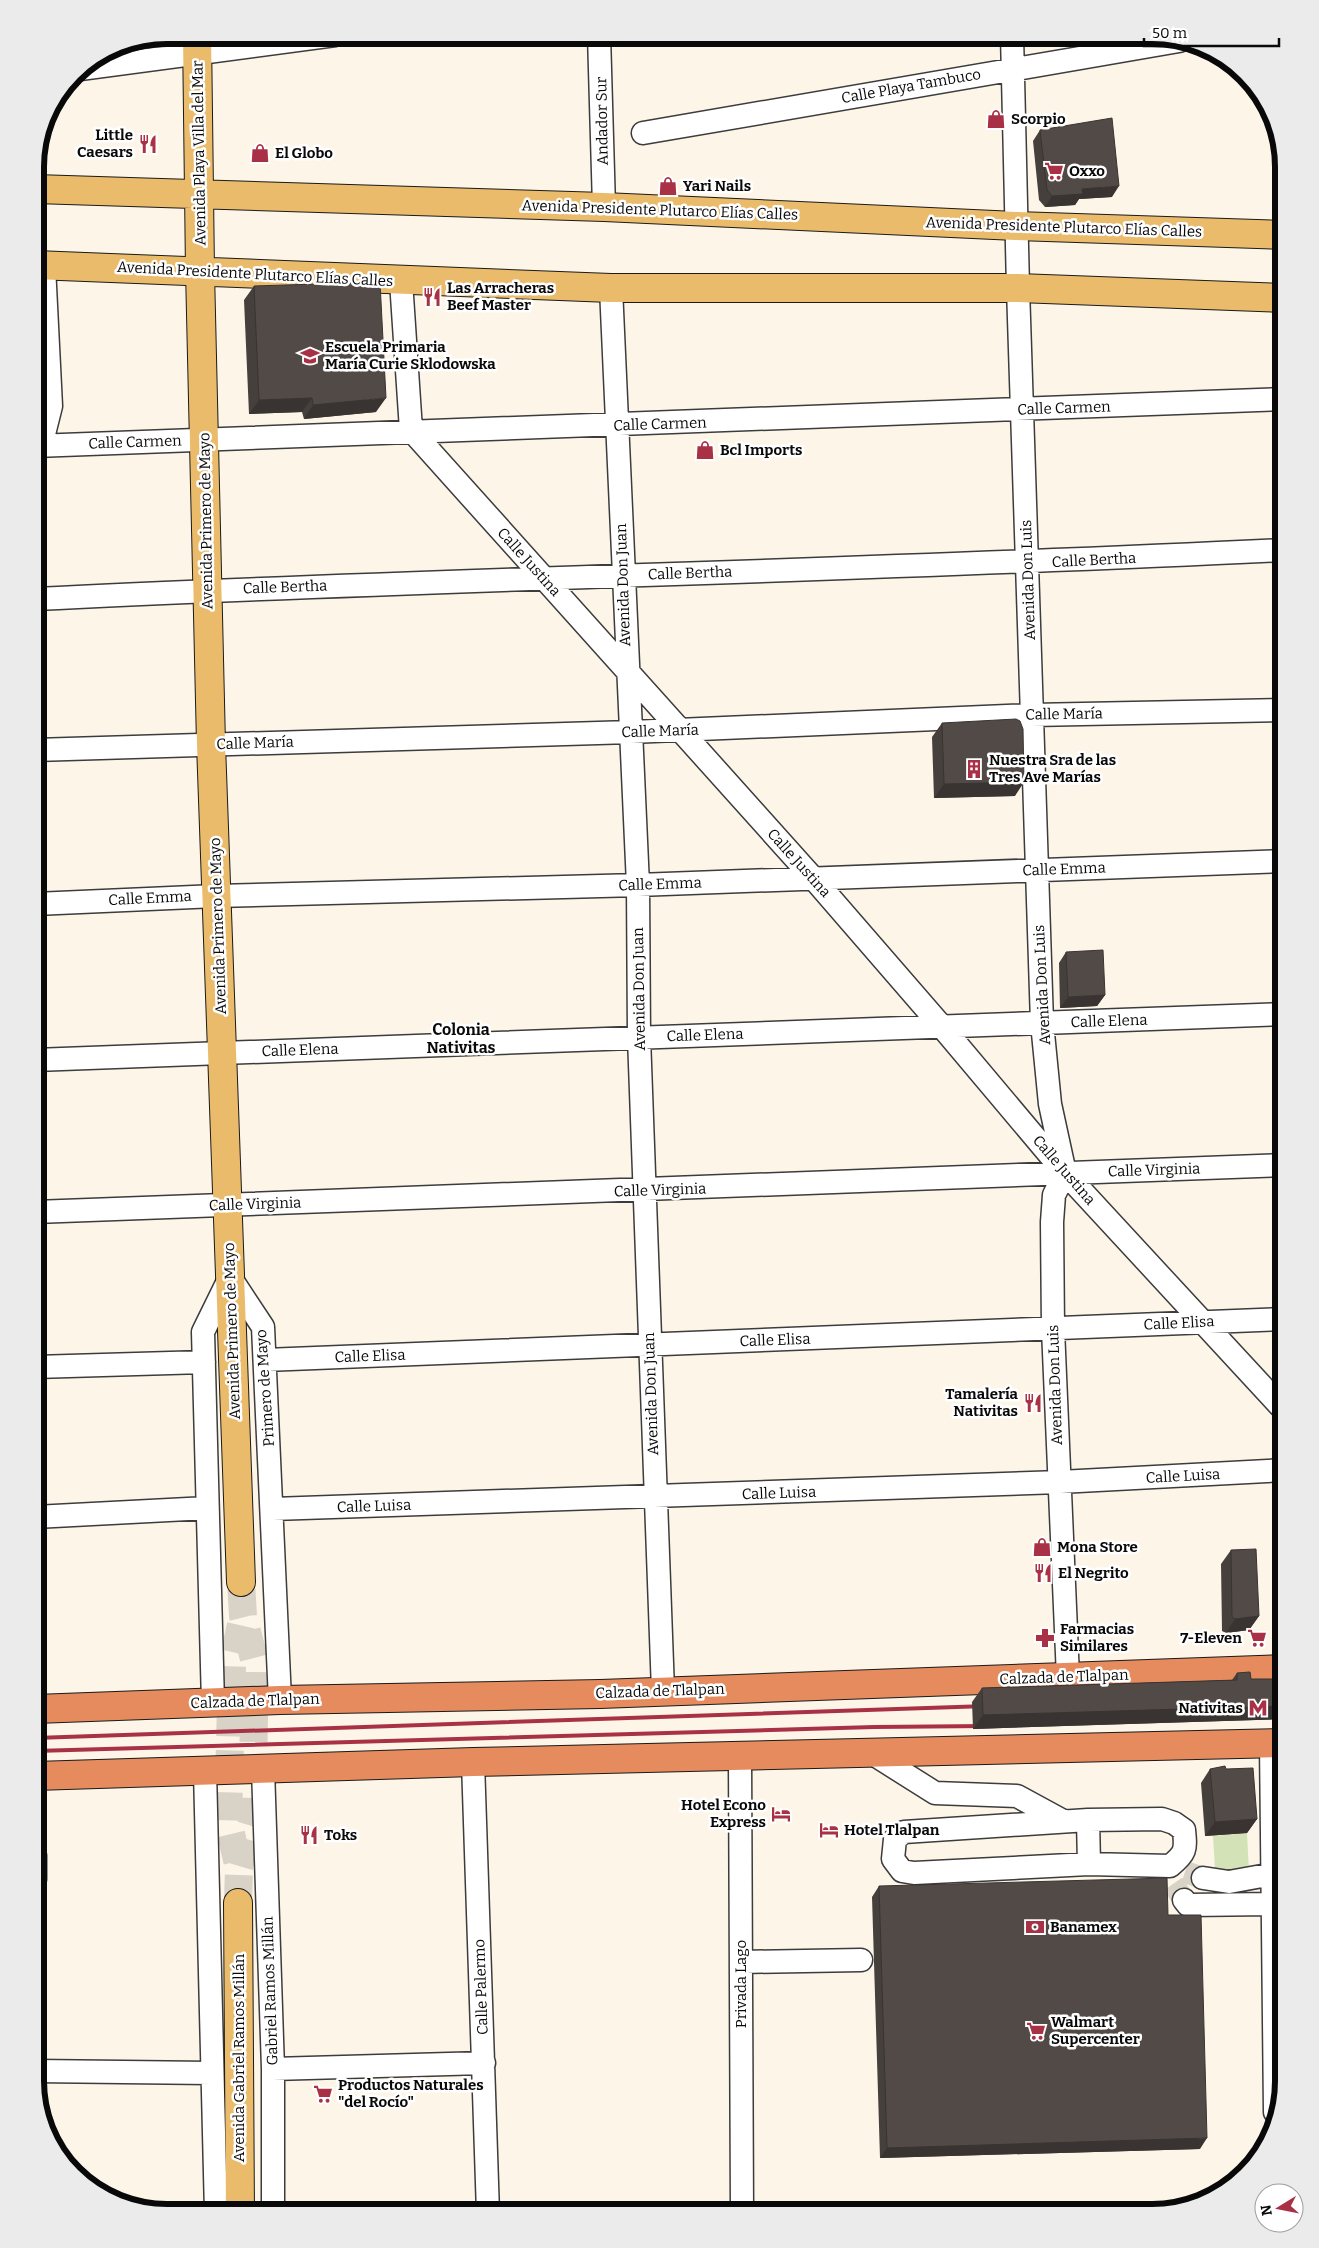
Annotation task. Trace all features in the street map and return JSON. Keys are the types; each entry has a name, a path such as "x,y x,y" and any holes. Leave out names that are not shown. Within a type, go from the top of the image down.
{"highway":[{"name":"Calzada de Tlalpan","path":"44,1709 280,1700 663,1691 1275,1668"},
{"path":"44,1776 473,1762 1275,1743"}],"main road":[{"name":"Avenida Playa Villa del Mar","path":"198,44 200,271"},
{"name":"Avenida Presidente Plutarco Elías Calles","path":"44,189 604,207 1016,226 1275,235"},
{"name":"Avenida Presidente Plutarco Elías Calles","path":"44,266 611,288 1018,288 1275,298"},
{"name":"Avenida Primero de Mayo","path":"200,271 211,744 224,1053 227,1205 241,1582"},
{"name":"Avenida Gabriel Ramos Millán","path":"238,1903 240,2204"}],"street":[{"path":"98,65 198,44"},
{"name":"Andador Sur","path":"600,44 604,207"},
{"name":"Avenida Don Luis","path":"1012,44 1016,226 1042,1023 1050,1104 1065,1173 1054,1195 1052,1222 1052,1329 1068,1677"},
{"name":"Calle Playa Tambuco","path":"644,132 1160,44"},
{"path":"401,281 411,430"},
{"name":"Avenida Don Juan","path":"611,288 626,669 631,732 638,886 639,1037 663,1691"},
{"path":"44,358 51,406 44,427"},
{"name":"Calle Carmen","path":"44,448 411,430 617,425 1275,399"},
{"name":"Calle Justina","path":"411,430 813,878 944,1028 1065,1173 1275,1400"},
{"name":"Calle Bertha","path":"44,599 208,590 623,574 1028,563 1275,550"},
{"name":"Calle María","path":"44,750 631,732 1032,715 1275,710"},
{"name":"Calle Emma","path":"44,904 216,896 638,886 1275,861"},
{"name":"Calle Elena","path":"44,1060 1275,1014"},
{"name":"Calle Virginia","path":"44,1212 1275,1165"},
{"path":"213,1702 204,1332 230,1277"},
{"name":"Primero de Mayo","path":"230,1277 264,1327 280,1700"},
{"name":"Calle Elisa","path":"265,1360 1275,1319"},
{"path":"44,1367 204,1362"},
{"name":"Calle Luisa","path":"273,1509 655,1498 1060,1482 1275,1470"},
{"path":"44,1517 207,1508"},
{"path":"870,1752 935,1793 1017,1796 1063,1821"},
{"name":"Privada Lago","path":"740,1756 742,2204"},
{"name":"Calle Palermo","path":"473,1762 488,2204"},
{"name":"Gabriel Ramos Millán","path":"264,1770 273,2069 273,2204"},
{"path":"205,1771 216,2204"},
{"path":"1273,1874 1229,1882 1181,1880 1088,1864 914,1873 902,1871 894,1859 896,1839 904,1832 1063,1821 1162,1818 1184,1830 1186,1848 1181,1857 1181,1880 1188,1906 1273,1904"},
{"path":"1088,1820 1088,1864"},
{"path":"1275,1822 1273,1874 1275,1961"},
{"path":"741,1962 861,1960"},
{"path":"273,2069 484,2063"},
{"path":"44,2071 211,2073"}],"green space":[{"path":"1247,1833 1249,1872 1215,1870 1213,1836"}],"building":[{"path":"1112,118 1119,186 1082,189 1083,194 1052,196 1047,190 1040,130"},
{"name":"Escuela Primaria María Curie Sklodowska","path":"380,282 386,398 313,405 312,398 259,400 254,286"},
{"name":"Nuestra Sra de las Tres Ave Marías","path":"1016,719 1020,721 1023,729 1024,782 944,784 942,723"},
{"path":"1103,950 1105,995 1068,997 1066,952"},
{"path":"1256,1549 1259,1616 1235,1619 1232,1617 1231,1550"},
{"path":"1250,1672 1251,1679 1275,1679 1275,1706 983,1715 982,1688 1237,1680 1237,1673"},
{"path":"1225,1766 1226,1769 1253,1768 1257,1819 1215,1822 1210,1769"},
{"path":"1167,1878 1168,1915 1201,1915 1207,2138 887,2148 879,1886"}],"tunnel":[{"path":"239,1866 252,1822 255,1663 243,1616 241,1582"},
{"path":"238,1903 239,1868 228,1821 232,1665 243,1616"},
{"path":"1185,1872 1203,1878"},
{"path":"1173,1884 1184,1900"}],"railway":[{"path":"44,1738 987,1706"},
{"path":"44,1751 874,1727 987,1726"}],"place":[{"name":"Scorpio","path":"996,119"},
{"name":"Little Caesars","path":"148,144"},
{"name":"El Globo","path":"260,153"},
{"name":"Oxxo","path":"1054,171"},
{"name":"Yari Nails","path":"668,186"},
{"name":"Las Arracheras Beef Master","path":"432,297"},
{"name":"Escuela Primaria María Curie Sklodowska","path":"310,356"},
{"name":"Bcl Imports","path":"705,450"},
{"name":"Nuestra Sra de las Tres Ave Marías","path":"974,769"},
{"name":"Tamalería Nativitas","path":"1033,1403"},
{"name":"Mona Store","path":"1042,1547"},
{"name":"El Negrito","path":"1043,1573"},
{"name":"Farmacias Similares","path":"1045,1638"},
{"name":"7-Eleven","path":"1257,1638"},
{"name":"Nativitas","path":"1258,1708"},
{"name":"Hotel Econo Express","path":"781,1814"},
{"name":"Hotel Tlalpan","path":"829,1830"},
{"name":"Toks","path":"309,1835"},
{"name":"Banamex","path":"1035,1927"},
{"name":"Walmart Supercenter","path":"1036,2031"},
{"name":"Productos Naturales \"del Rocío\"","path":"323,2094"}],"district":[{"name":"Colonia Nativitas","path":"461,1038"}]}
